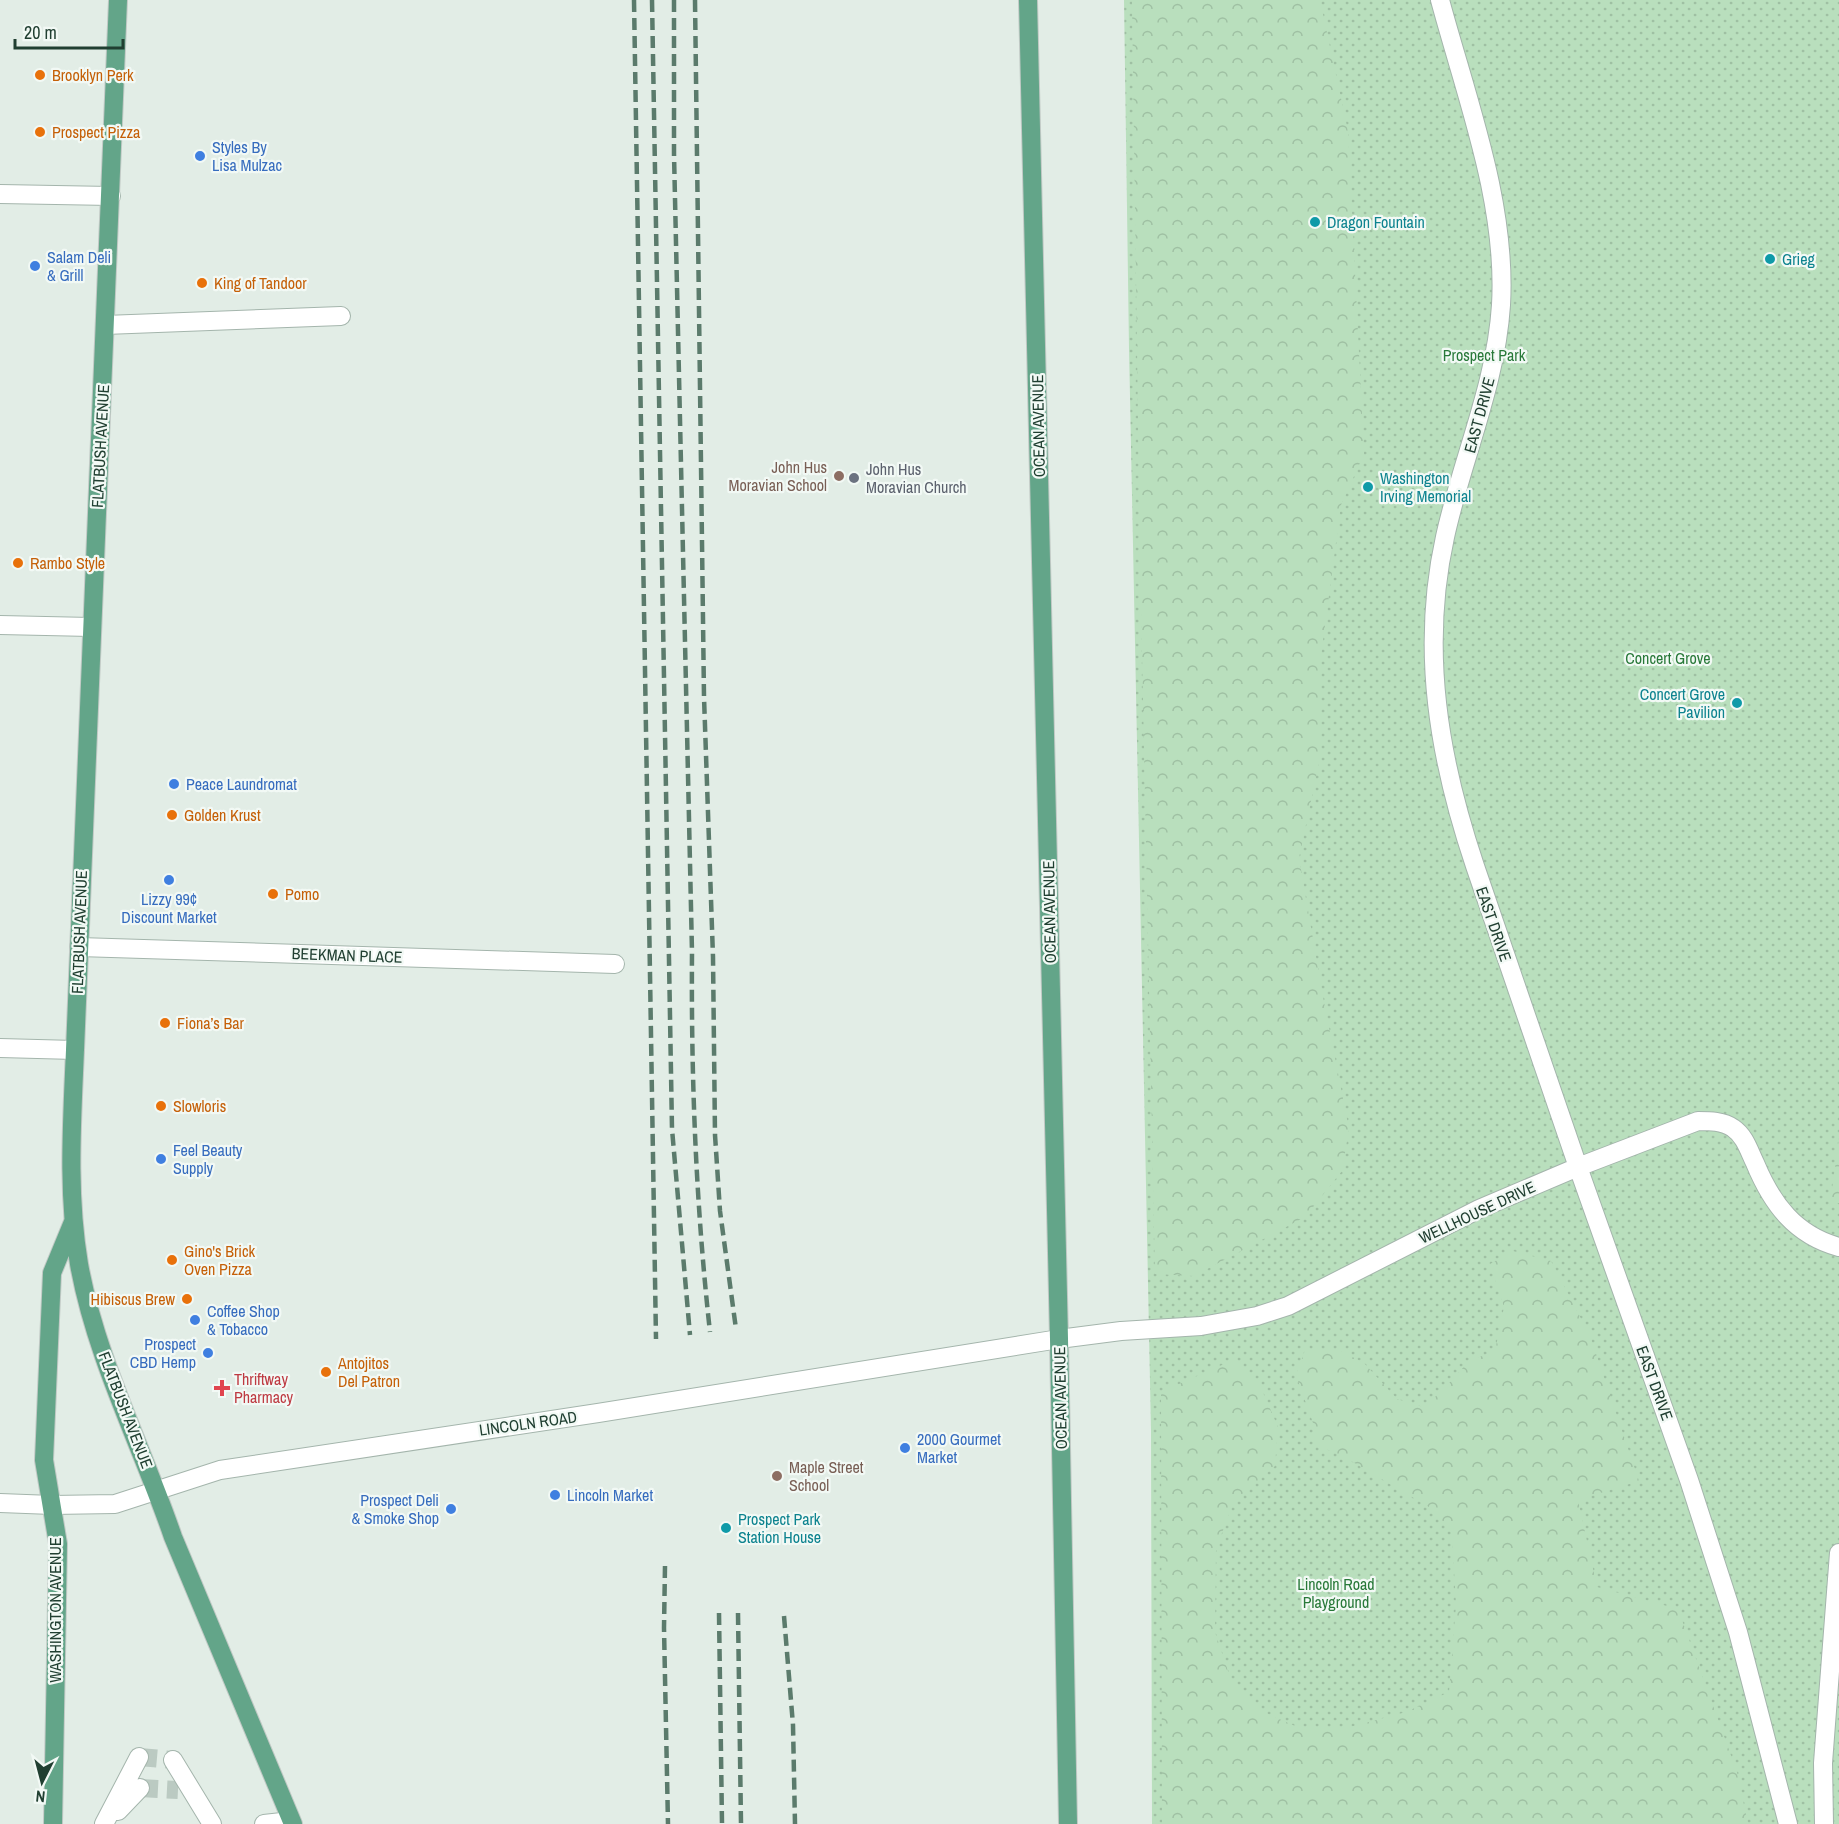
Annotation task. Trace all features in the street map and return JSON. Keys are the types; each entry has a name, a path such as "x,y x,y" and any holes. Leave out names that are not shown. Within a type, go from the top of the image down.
{"main road":[{"name":"FLATBUSH AVENUE","path":"118,0 75,1050 71,1185 73,1220 91,1317 105,1358 173,1537 292,1822"},
{"name":"OCEAN AVENUE","path":"1028,0 1068,1824"},
{"name":"WASHINGTON AVENUE","path":"54,1824 58,1544 44,1460 52,1273 73,1220"}],"street":[{"name":"EAST DRIVE","path":"1440,0 1481,147 1497,219 1502,270 1501,305 1491,373 1445,536 1437,582 1433,630 1436,690 1442,737 1460,822 1578,1167 1689,1480 1734,1621 1788,1824"},
{"path":"0,194 111,196"},
{"path":"105,325 341,316"},
{"path":"0,625 92,627"},
{"name":"BEEKMAN PLACE","path":"79,947 615,964"},
{"path":"0,1048 75,1050"},
{"name":"WELLHOUSE DRIVE","path":"1059,1339 1121,1331 1202,1326 1257,1316 1288,1306 1469,1214 1578,1167 1698,1121 1710,1120 1734,1128 1746,1143 1762,1181 1783,1214 1814,1239 1839,1248"},
{"name":"LINCOLN ROAD","path":"0,1503 115,1504 220,1470 610,1411 1059,1339"},
{"path":"1824,1824 1824,1751 1839,1553"},
{"path":"105,1824 139,1757"},
{"path":"173,1760 212,1824"},
{"path":"105,1824 140,1788"},
{"path":"178,1790 212,1824"},
{"path":"264,1824 292,1822"}],"green space":[{"name":"Prospect Park","path":"1124,0 1839,0 1839,1824 1152,1824 1151,1431"},
{"path":"1132,0 1320,0 1348,131 1364,454 1341,505 1320,663 1320,758 1299,858 1349,1129 1342,1171 1305,1217 1194,1276 1155,1274 1140,557"},
{"path":"1839,1138 1839,1203 1830,1204"},
{"path":"1513,1251 1551,1261 1590,1336 1639,1481 1578,1500 1597,1587 1678,1609 1737,1772 1748,1824 1162,1824 1161,1392 1231,1361 1258,1381 1278,1427 1275,1466 1234,1501 1216,1549 1215,1632 1233,1686 1261,1711 1302,1729 1350,1727 1406,1712 1449,1692 1456,1605 1452,1533 1434,1510 1346,1458 1315,1444 1313,1423 1296,1375 1305,1350 1337,1349 1364,1363 1397,1399 1423,1407 1442,1391 1469,1361 1495,1351 1504,1307 1490,1264"}],"tunnel":[{"path":"139,1757 173,1760"},
{"path":"140,1788 178,1790"}],"railway":[{"path":"634,0 656,1339"},
{"path":"652,0 672,1129 690,1335"},
{"path":"674,0 674,154 692,952 692,1047 698,1190 710,1332"},
{"path":"695,0 704,697 713,957 715,1135 720,1211 736,1329"},
{"path":"665,1566 668,1824"},
{"path":"719,1613 722,1824"},
{"path":"738,1613 741,1824"},
{"path":"784,1616 793,1725 795,1824"}],"place":[{"name":"Brooklyn Perk","path":"40,75"},
{"name":"Prospect Pizza","path":"40,132"},
{"name":"Styles By Lisa Mulzac","path":"200,156"},
{"name":"Dragon Fountain","path":"1315,222"},
{"name":"Grieg","path":"1770,259"},
{"name":"Salam Deli & Grill","path":"35,266"},
{"name":"King of Tandoor","path":"202,283"},
{"name":"John Hus Moravian School","path":"839,476"},
{"name":"John Hus Moravian Church","path":"854,478"},
{"name":"Washington Irving Memorial","path":"1368,487"},
{"name":"Rambo Style","path":"18,563"},
{"name":"Concert Grove Pavilion","path":"1737,703"},
{"name":"Peace Laundromat","path":"174,784"},
{"name":"Golden Krust","path":"172,815"},
{"name":"Lizzy 99¢ Discount Market","path":"169,880"},
{"name":"Pomo","path":"273,894"},
{"name":"Fiona’s Bar","path":"165,1023"},
{"name":"Slowloris","path":"161,1106"},
{"name":"Feel Beauty Supply","path":"161,1159"},
{"name":"Gino's Brick Oven Pizza","path":"172,1260"},
{"name":"Hibiscus Brew","path":"187,1299"},
{"name":"Coffee Shop & Tobacco","path":"195,1320"},
{"name":"Prospect CBD Hemp","path":"208,1353"},
{"name":"Antojitos Del Patron","path":"326,1372"},
{"name":"Thriftway Pharmacy","path":"222,1388"},
{"name":"2000 Gourmet Market","path":"905,1448"},
{"name":"Maple Street School","path":"777,1476"},
{"name":"Lincoln Market","path":"555,1495"},
{"name":"Prospect Deli & Smoke Shop","path":"451,1509"},
{"name":"Prospect Park Station House","path":"726,1528"}],"park label":[{"name":"Concert Grove","path":"1668,658"},
{"name":"Lincoln Road Playground","path":"1336,1593"}]}
